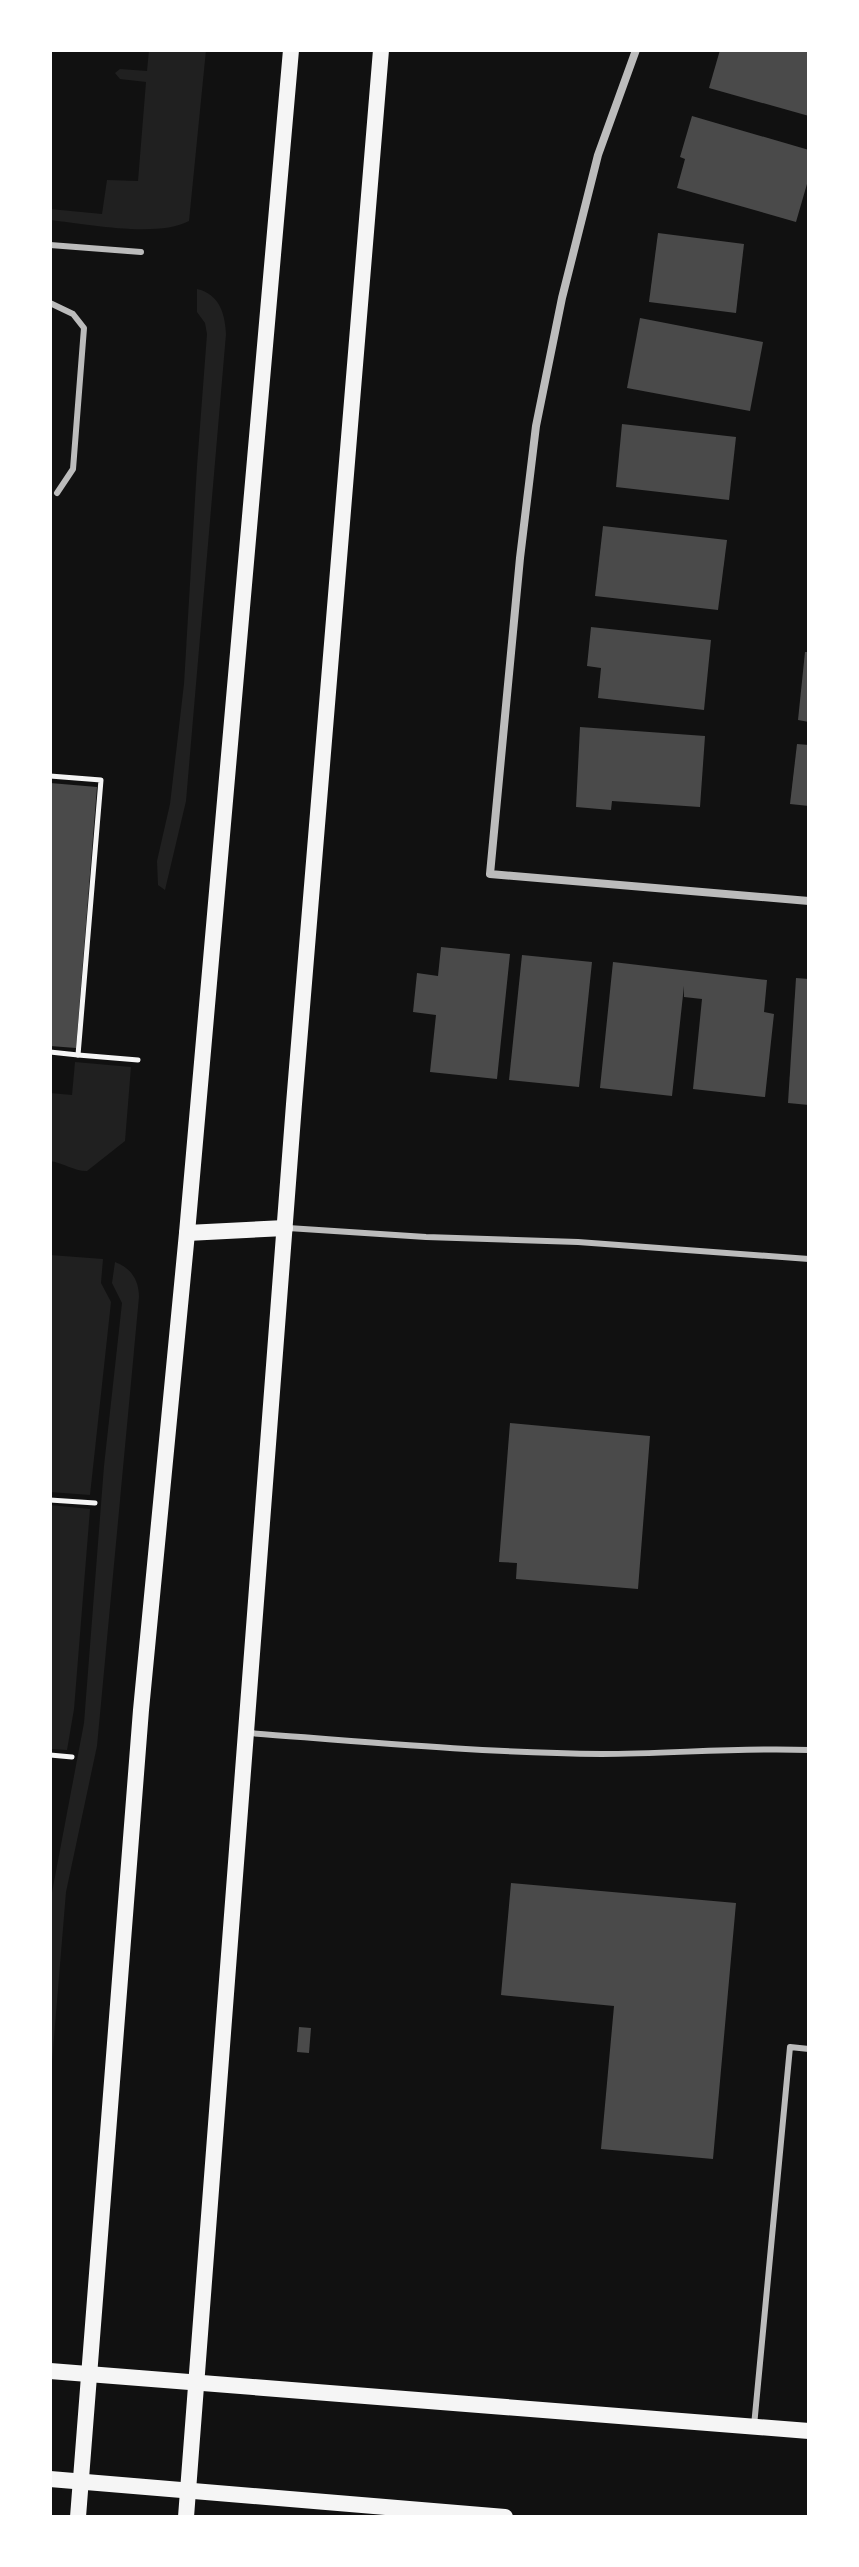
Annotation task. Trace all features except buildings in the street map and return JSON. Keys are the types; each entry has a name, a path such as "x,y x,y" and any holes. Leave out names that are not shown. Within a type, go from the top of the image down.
{"main road":[{"path":"78,2517 140,1725 187,1233 291,50"},
{"path":"186,2517 285,1228 381,50"},
{"path":"187,1233 285,1228"},
{"path":"50,2371 809,2431"},
{"path":"50,2479 505,2517"}],"street":[{"path":"636,50 598,155 562,298 536,426 520,558 490,874 809,901"}],"lane":[{"path":"50,245 141,252"},
{"path":"50,303 73,314 84,328 73,469 57,493"},
{"path":"285,1228 578,1242 809,1259"},
{"path":"246,1732 387,1744 600,1754 752,1748 809,1750"},
{"path":"754,2426 790,2047 809,2049"}],"path":[{"path":"50,776 101,780 78,1055"},
{"path":"50,1052 138,1060"},
{"path":"50,1500 95,1503"},
{"path":"50,1755 72,1757"}],"shaded area":[{"path":"149,50 206,50 189,221 159,229 141,229 50,220 50,209 102,214 107,180 138,181 146,82 120,79 115,73 120,69 147,71"},
{"path":"197,289 216,300 226,334 186,801 165,890 158,885 157,861 170,804 184,684 207,334 205,323 197,312"},
{"path":"75,1062 131,1067 125,1141 87,1171 50,1161 50,1093 72,1095"},
{"path":"50,1255 103,1259 101,1283 111,1302 90,1495 50,1492"},
{"path":"115,1262 133,1275 139,1297 97,1746 66,1892 50,2086 50,1903 84,1723 104,1466 122,1303 112,1283"},
{"path":"50,1505 90,1509 74,1709 67,1750 50,1749"}]}
